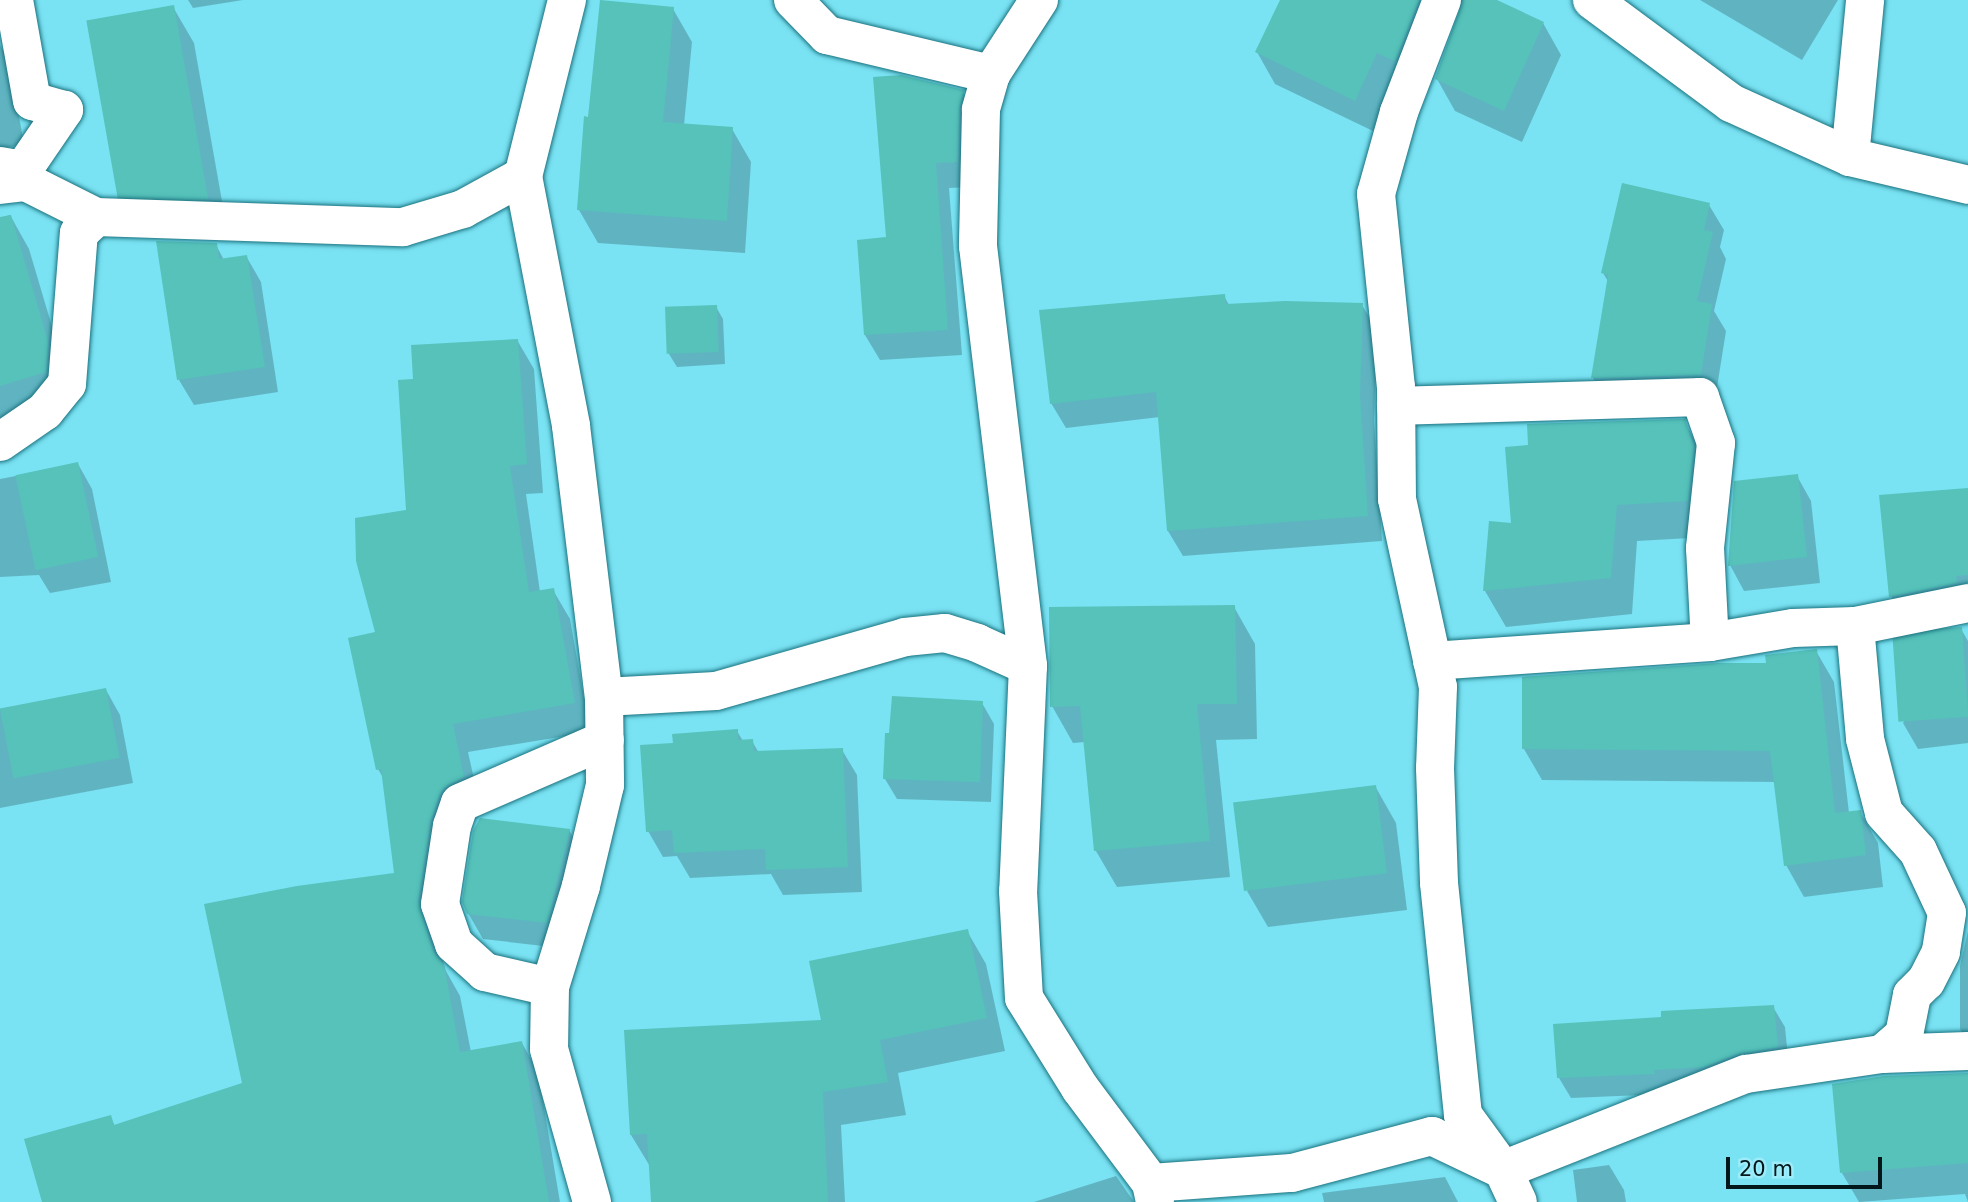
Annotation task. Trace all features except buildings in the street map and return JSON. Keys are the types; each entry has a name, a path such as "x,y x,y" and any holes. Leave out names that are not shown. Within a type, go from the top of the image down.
{"street":[{"path":"0,166 23,170 64,110 32,101 14,0"},
{"path":"567,0 523,176 571,426 604,697 605,785 581,886 550,987 549,1049 592,1202"},
{"path":"793,0 827,35 991,74"},
{"path":"1039,0 991,74 981,110 978,246 1028,666 1018,891 1024,998 1080,1088 1153,1192 1292,1173 1448,1126"},
{"path":"1442,0 1399,112 1376,194 1396,406 1396,499 1438,687 1435,768 1448,1126 1510,1186 1746,1073 1882,1055 1968,1051"},
{"path":"1592,0 1731,103 1850,158 1968,185"},
{"path":"1850,158 1865,0"},
{"path":"0,185 26,182 96,217 402,227 463,209 523,176"},
{"path":"0,443 45,411 67,384 79,233 96,217"},
{"path":"1396,406 1700,397 1716,443 1705,548 1710,642"},
{"path":"1432,662 1710,642 1793,628 1855,625 1968,603"},
{"path":"1855,625 1864,739 1884,813 1918,851 1957,914 1926,981 1912,995 1904,1035 1882,1055"},
{"path":"604,697 716,691 905,637 945,634 977,643 1028,666"},
{"path":"550,987 485,972 454,944 440,904 452,827 460,803 605,740"}]}
